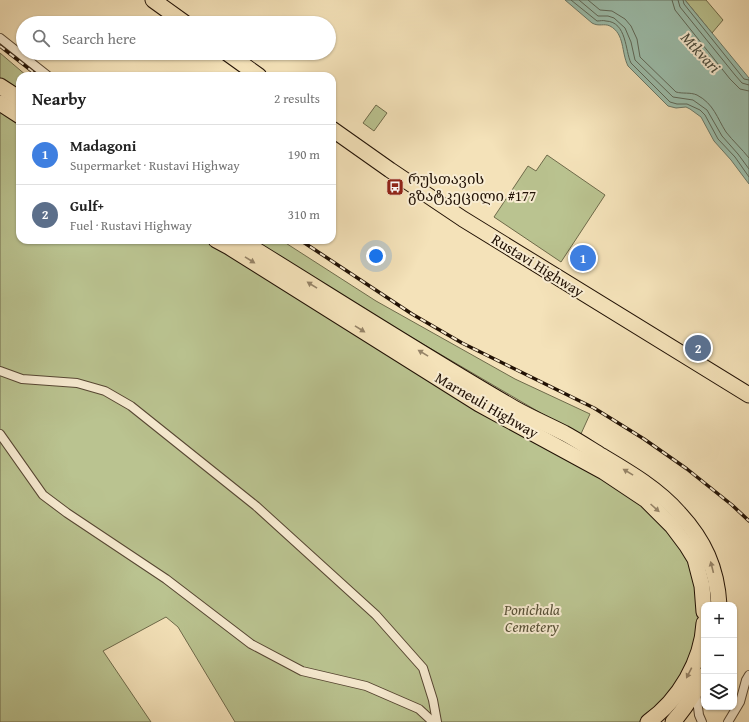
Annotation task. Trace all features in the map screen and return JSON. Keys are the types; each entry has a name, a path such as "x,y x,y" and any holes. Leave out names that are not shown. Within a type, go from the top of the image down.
{"highway":[{"path":"153,0 175,16"},
{"path":"237,60 253,72"},
{"path":"0,86 16,96"},
{"path":"0,103 16,113"},
{"name":"Rustavi Highway","path":"336,132 457,215 749,395"},
{"name":"Marneuli Highway","path":"223,244 498,406 646,500 672,526 695,559 702,586 703,602"},
{"name":"Marneuli Highway","path":"246,244 421,352 483,397"},
{"name":"Marneuli Highway","path":"498,406 515,408 566,434 652,488 679,512 698,535 711,562 719,602"},
{"path":"648,722 658,715 682,687 696,659 702,638"},
{"path":"673,722 685,708 701,681"}],"street":[{"path":"0,38 16,51"},
{"path":"28,60 43,72"},
{"path":"0,371 22,379 76,383 105,391 131,406 243,496 376,615 423,668 433,700 437,722"},
{"path":"0,434 43,495 166,579 251,644 302,671 366,686 420,709 433,722"},
{"path":"728,722 740,702 746,680 749,675"},
{"path":"696,692 699,716 702,722"}],"green space":[{"path":"685,0 706,0 723,20 712,33"},
{"path":"0,53 22,72 16,72 16,88 0,78"},
{"path":"376,105 387,113 374,131 363,123"},
{"name":"Ponichala Cemetery","path":"0,106 16,117 16,244 217,244 617,483 663,520 694,572 701,620 701,631 693,663 644,722 235,722 178,627 166,617 103,651 151,722 0,722"},
{"path":"547,155 605,195 561,262 494,217 528,166 536,171"},
{"path":"259,244 287,244 376,301 515,379 590,414 580,436 317,282"}],"water":[{"name":"Mtkvari","path":"565,0 685,0 749,78 749,184 714,141 701,117 686,107 676,108 668,106 628,66 620,38 615,29 608,25 597,25 592,23"}],"railway":[{"path":"0,46 16,59"},
{"path":"18,60 33,72"},
{"path":"306,244 412,314 462,343 594,408 644,439 687,469 732,505 749,521"}],"place":[{"name":"რუსთავის გზატკეცილი #177","path":"395,187"},
{"name":"Madagoni","path":"583,258"},
{"name":"Gulf+","path":"698,348"}]}
